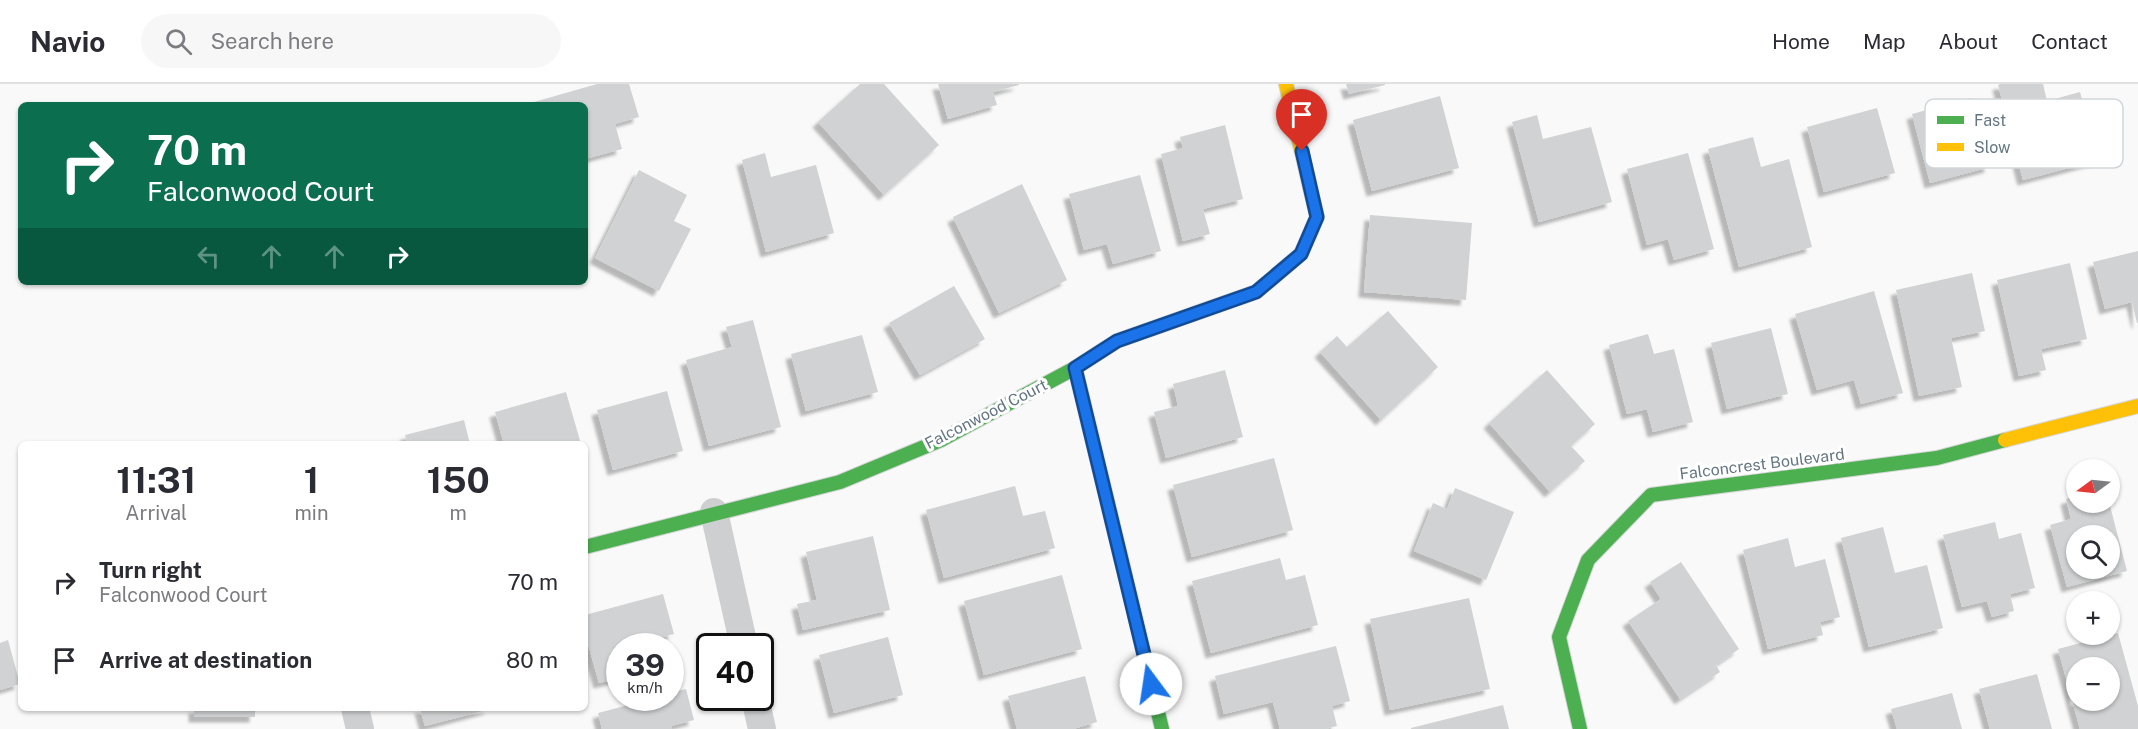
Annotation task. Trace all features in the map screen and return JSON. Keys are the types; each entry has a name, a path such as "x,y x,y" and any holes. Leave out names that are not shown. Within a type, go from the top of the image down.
{"street":[{"name":"Falconwood Court","path":"588,546 714,512 840,482 941,440 1075,368 1117,341 1256,292 1301,254 1317,217 1286,84"},
{"path":"1075,368 1162,729"},
{"name":"Falconcrest Boulevard","path":"1580,729 1559,637 1588,560 1651,495 1937,458 2138,406"},
{"path":"714,512 741,633"},
{"path":"356,711 360,729"},
{"path":"758,711 762,729"}],"building":[{"path":"597,84 629,84 639,117 615,124 622,149 588,158 588,102 534,102"},
{"path":"860,84 884,84 939,145 884,195 818,122"},
{"path":"938,84 1019,85 993,92 997,105 948,119"},
{"path":"1346,84 1385,84 1385,85 1349,94"},
{"path":"2043,84 2047,99 2002,99 1998,85"},
{"path":"2080,92 2082,99 2054,99"},
{"path":"1440,96 1459,168 1372,191 1353,120"},
{"path":"1877,108 1895,173 1824,192 1807,127"},
{"path":"1925,110 1925,164 1912,114"},
{"path":"1537,115 1543,139 1591,127 1612,202 1539,222 1512,122"},
{"path":"1225,125 1243,199 1203,209 1210,234 1183,241 1161,154 1183,148 1180,137"},
{"path":"1753,137 1761,167 1789,159 1812,247 1739,267 1708,149"},
{"path":"765,153 771,177 816,165 834,233 766,252 742,160"},
{"path":"1688,153 1714,249 1674,260 1668,239 1647,245 1627,169"},
{"path":"1926,168 1986,168 1930,183"},
{"path":"2020,168 2069,168 2023,180"},
{"path":"639,170 687,195 674,221 691,229 659,291 595,258"},
{"path":"1140,175 1161,251 1113,264 1107,244 1084,250 1069,194"},
{"path":"1022,184 1067,280 999,313 953,217"},
{"path":"1370,215 1472,223 1466,300 1364,292"},
{"path":"2138,251 2137,323 2132,302 2105,309 2093,262"},
{"path":"2070,263 2087,339 2041,349 2046,370 2019,376 1997,280"},
{"path":"1972,273 1985,331 1951,338 1962,387 1919,396 1896,290"},
{"path":"954,286 985,339 920,375 889,323"},
{"path":"1874,291 1903,393 1861,404 1854,380 1817,390 1795,314"},
{"path":"1388,311 1438,367 1381,420 1320,352 1337,336 1347,347"},
{"path":"753,320 781,427 709,446 686,360 732,347 726,327"},
{"path":"1771,328 1788,394 1727,409 1711,343"},
{"path":"1648,334 1654,354 1674,349 1693,422 1653,432 1647,409 1627,414 1609,345"},
{"path":"862,335 878,392 806,411 791,354"},
{"path":"1225,370 1243,437 1166,458 1154,412 1178,406 1173,384"},
{"path":"1547,370 1595,424 1571,446 1585,461 1550,492 1489,423"},
{"path":"667,391 683,451 613,470 597,410"},
{"path":"566,392 580,441 503,441 495,412"},
{"path":"464,420 469,441 407,441 405,435"},
{"path":"1274,458 1293,530 1192,557 1173,485"},
{"path":"1015,486 1023,516 1045,511 1055,548 944,578 926,510"},
{"path":"1455,488 1514,512 1486,580 1414,551 1433,503 1447,509"},
{"path":"2070,513 2112,513 2115,525 2066,525 2066,579 2097,579 2067,587 2050,525 2071,519"},
{"path":"1995,522 1999,539 2021,533 2035,588 2010,594 2014,611 1992,617 1987,601 1962,607 1943,535"},
{"path":"1883,527 1895,573 1927,565 1943,628 1869,647 1841,538"},
{"path":"873,536 890,610 803,630 797,604 817,600 806,552"},
{"path":"1788,538 1795,567 1825,559 1840,617 1820,622 1823,635 1768,649 1743,550"},
{"path":"2120,544 2127,571 2120,573"},
{"path":"1280,558 1286,580 1305,575 1318,625 1211,653 1192,581"},
{"path":"1681,562 1739,649 1716,665 1720,672 1680,699 1628,621 1661,599 1650,582"},
{"path":"1062,575 1082,649 984,675 964,601"},
{"path":"663,594 674,633 606,633 606,681 599,683 588,644 588,614"},
{"path":"1469,598 1490,689 1390,710 1370,619"},
{"path":"888,637 903,695 834,713 819,655"},
{"path":"8,640 18,685 0,690 0,643"},
{"path":"2120,640 2138,706 2138,729 2080,729 2075,711 2120,711 2120,657 2066,657 2066,678 2058,649 2073,645 2120,645"},
{"path":"1336,646 1350,701 1332,706 1337,726 1325,729 1280,729 1273,702 1224,714 1215,676"},
{"path":"2037,674 2052,729 1990,729 1979,689"},
{"path":"1085,676 1097,722 1073,729 1017,729 1008,696"},
{"path":"686,689 694,720 671,726 672,729 602,729 598,713 606,711 684,711 684,690"},
{"path":"1952,693 1962,729 1897,729 1891,709"},
{"path":"1503,705 1509,729 1411,729 1411,728"},
{"path":"194,711 255,711 255,717 194,717"},
{"path":"421,711 482,711 425,726"}],"traffic: fast":[{"path":"588,546 840,482 941,440 1075,368 1117,341 1196,313"},
{"path":"1580,729 1559,637 1588,560 1651,495 1937,458 2005,440"},
{"path":"1125,575 1162,729"}],"traffic: slow":[{"path":"1196,313 1256,292 1301,254 1317,217 1286,84"},
{"path":"1075,368 1125,575"},
{"path":"2005,440 2138,406"}],"route":[{"path":"1151,684 1075,368 1117,341 1256,292 1301,254 1317,217 1302,151"}]}
